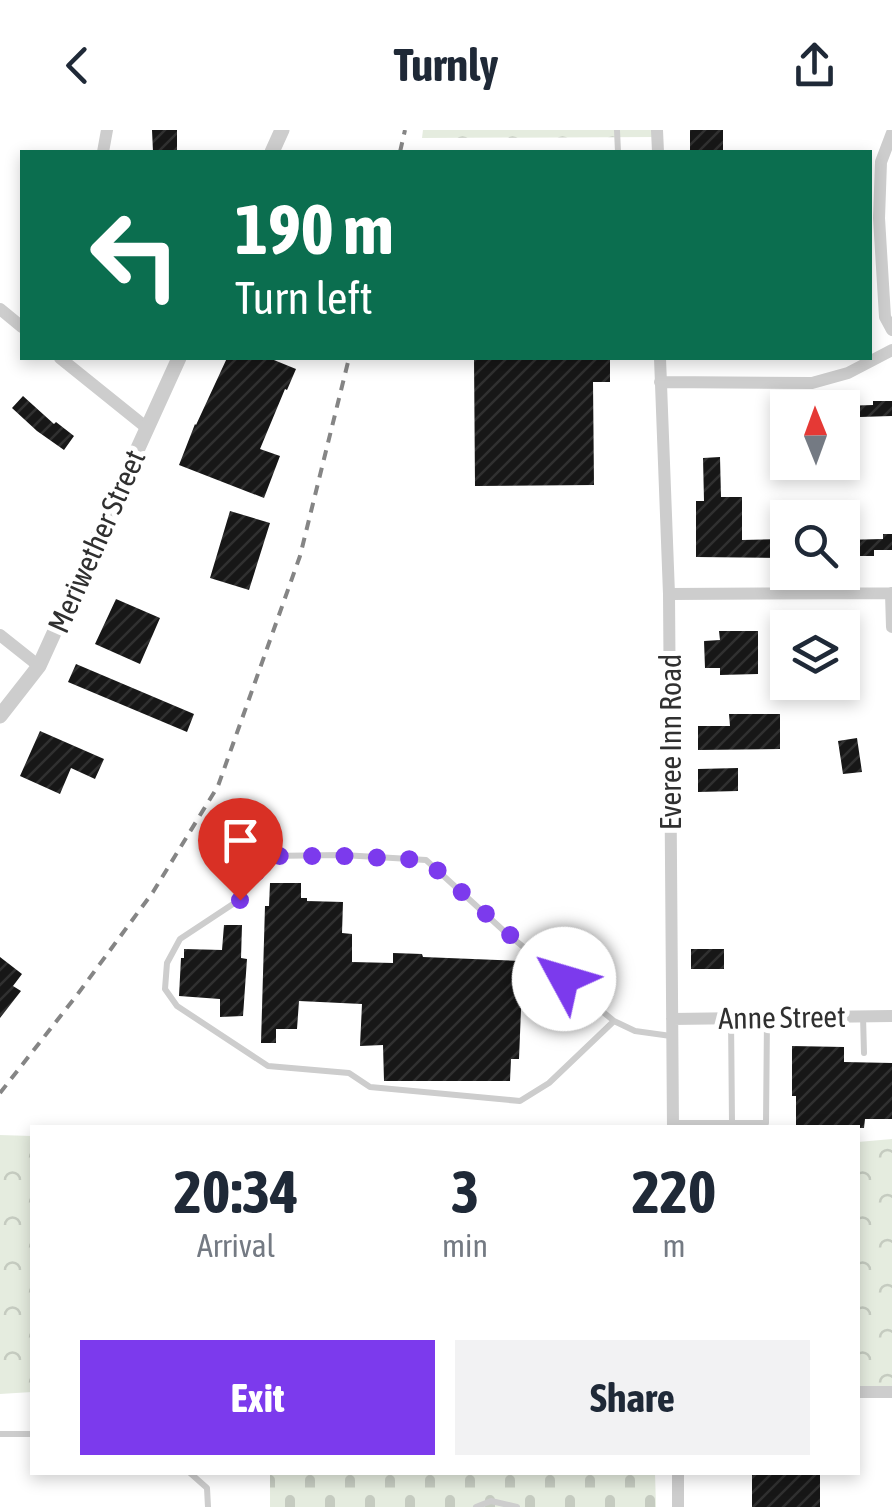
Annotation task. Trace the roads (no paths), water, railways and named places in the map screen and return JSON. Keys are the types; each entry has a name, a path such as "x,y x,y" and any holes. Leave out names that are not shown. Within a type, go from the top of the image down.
{"street":[{"path":"892,133 880,162 879,218 885,317 892,330"},
{"path":"0,309 20,325"},
{"path":"660,382 812,382 848,373 892,350"},
{"path":"62,360 147,428"},
{"name":"Meriwether Street","path":"0,716 39,666 178,360"},
{"name":"Everee Inn Road","path":"660,360 669,594 673,1125"},
{"path":"669,594 891,593 892,627"},
{"path":"0,635 39,666"},
{"name":"Anne Street","path":"672,1019 892,1016"},
{"path":"860,1392 892,1392"},
{"path":"678,1475 678,1507"}],"lane":[{"path":"614,1021 549,1083 520,1101 370,1087 349,1074 268,1066 177,1006 166,988 167,963 180,939 240,900 266,856 426,860 614,1021 635,1031 672,1037"},
{"path":"864,1016 864,1053"},
{"path":"731,1018 732,1123"},
{"path":"673,1125 766,1123 766,1018"},
{"path":"0,1434 30,1434"},
{"path":"193,1475 208,1488 208,1507"},
{"path":"476,1507 491,1501 517,1507"}],"railway":[{"path":"400,150 405,130"},
{"path":"0,1093 153,892 218,786 300,556 349,360"}]}
